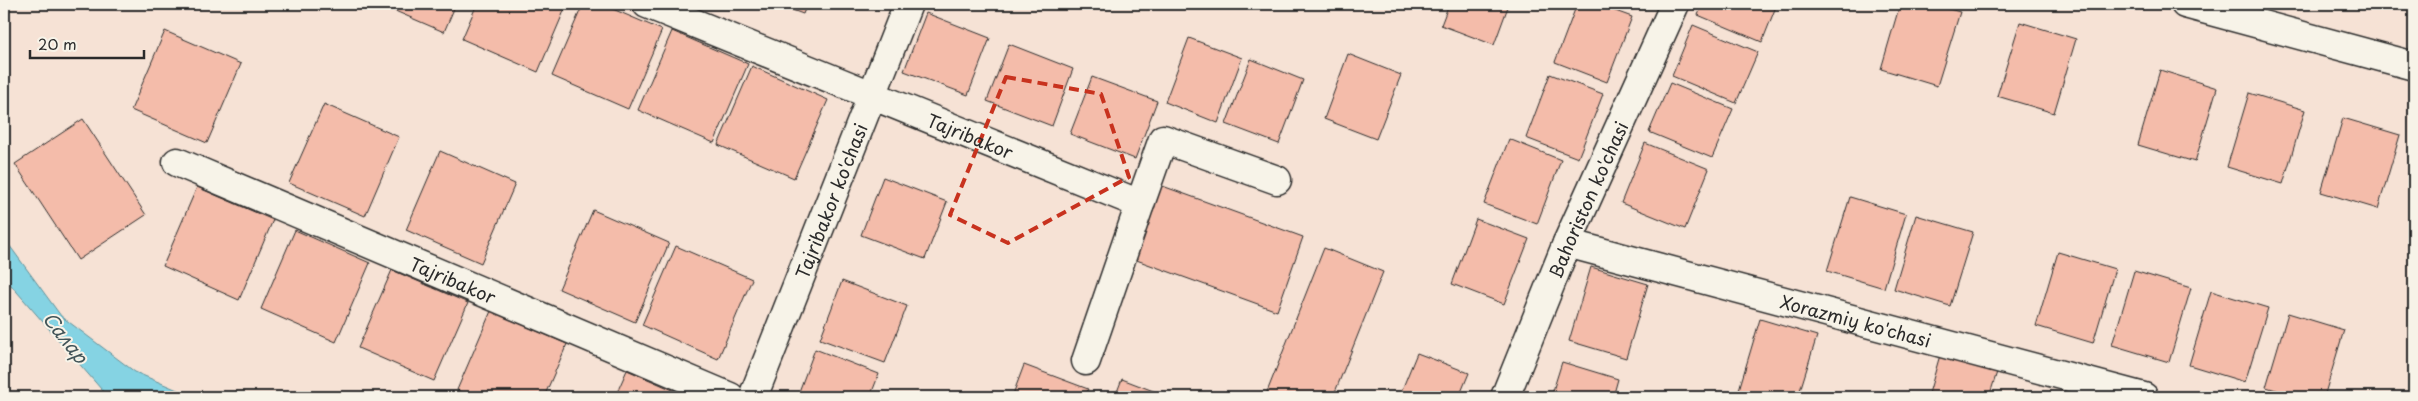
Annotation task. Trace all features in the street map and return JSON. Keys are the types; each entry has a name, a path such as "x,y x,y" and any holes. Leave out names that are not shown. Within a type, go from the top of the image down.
{"street":[{"name":"Tajribakor","path":"647,4 1140,204"},
{"name":"Tajribakor ko'chasi","path":"753,397 908,4"},
{"name":"Bahoriston ko'chasi","path":"1505,397 1567,243 1676,4"},
{"path":"2186,4 2414,66"},
{"path":"1086,361 1163,139 1277,180"},
{"name":"Tajribakor","path":"177,162 730,397"},
{"name":"Xorazmiy ko'chasi","path":"1567,243 2144,397"}],"highlighted area":[{"path":"1006,77 1101,94 1129,177 1008,243 950,215"}],"water":[{"name":"Салар","path":"4,238 61,316 135,372 194,397 108,397 4,277"}],"building":[{"path":"379,4 456,4 444,32"},
{"path":"477,4 567,4 538,72 462,39"},
{"path":"583,4 601,4 662,30 628,109 552,76"},
{"path":"776,4 807,4 803,14"},
{"path":"1449,4 1509,4 1494,45 1441,25"},
{"path":"1577,4 1596,4 1632,17 1607,82 1555,62"},
{"path":"1703,4 1777,4 1762,42 1698,15"},
{"path":"1900,4 1931,4 1960,12 1937,86 1881,69"},
{"path":"926,13 990,38 968,95 904,71"},
{"path":"2020,22 2076,39 2054,113 1997,96"},
{"path":"1693,25 1758,52 1736,103 1672,76"},
{"path":"165,31 241,64 207,143 131,110"},
{"path":"672,31 748,64 714,143 638,110"},
{"path":"1189,38 1242,58 1218,123 1165,102"},
{"path":"1009,44 1073,69 1052,126 987,101"},
{"path":"1348,54 1401,75 1376,139 1324,119"},
{"path":"1251,59 1303,80 1279,144 1226,124"},
{"path":"752,66 828,100 794,178 718,145"},
{"path":"2160,70 2217,88 2195,162 2138,145"},
{"path":"1550,74 1603,94 1578,158 1526,138"},
{"path":"1092,77 1157,101 1135,159 1070,134"},
{"path":"1670,83 1733,109 1712,158 1649,132"},
{"path":"2249,93 2305,110 2283,184 2227,167"},
{"path":"324,104 399,137 365,216 289,183"},
{"path":"2343,118 2400,135 2378,209 2321,192"},
{"path":"83,119 146,215 78,260 15,164"},
{"path":"1509,139 1561,160 1537,224 1484,204"},
{"path":"1645,143 1709,169 1685,229 1621,203"},
{"path":"440,151 515,184 481,263 406,230"},
{"path":"883,177 947,202 925,259 861,235"},
{"path":"1157,184 1303,237 1277,311 1131,258"},
{"path":"197,187 273,220 239,300 163,266"},
{"path":"1850,197 1906,214 1884,288 1827,271"},
{"path":"593,210 669,243 635,322 559,289"},
{"path":"1916,215 1973,232 1950,306 1894,289"},
{"path":"1476,219 1529,239 1504,304 1452,284"},
{"path":"295,230 370,263 336,342 261,309"},
{"path":"676,246 752,279 718,359 642,325"},
{"path":"1324,248 1383,272 1333,397 1265,397"},
{"path":"2058,252 2115,269 2093,343 2036,326"},
{"path":"1591,267 1648,284 1626,358 1569,341"},
{"path":"392,270 468,303 434,381 358,348"},
{"path":"2134,271 2191,288 2169,362 2112,345"},
{"path":"842,281 907,306 885,363 820,339"},
{"path":"2211,291 2268,308 2245,382 2189,365"},
{"path":"491,311 567,344 544,397 474,397 457,390"},
{"path":"2288,313 2344,330 2324,397 2300,397 2266,387"},
{"path":"1760,319 1817,336 1798,397 1754,397 1738,393"},
{"path":"815,349 879,374 870,397 797,397"},
{"path":"1417,353 1469,373 1459,397 1399,397"},
{"path":"1940,355 1997,372 1989,397 1928,397"},
{"path":"1562,362 1618,379 1613,397 1551,397"},
{"path":"1024,365 1088,389 1085,397 1012,397"},
{"path":"627,370 689,397 615,397"},
{"path":"1122,379 1169,397 1115,397"}]}
